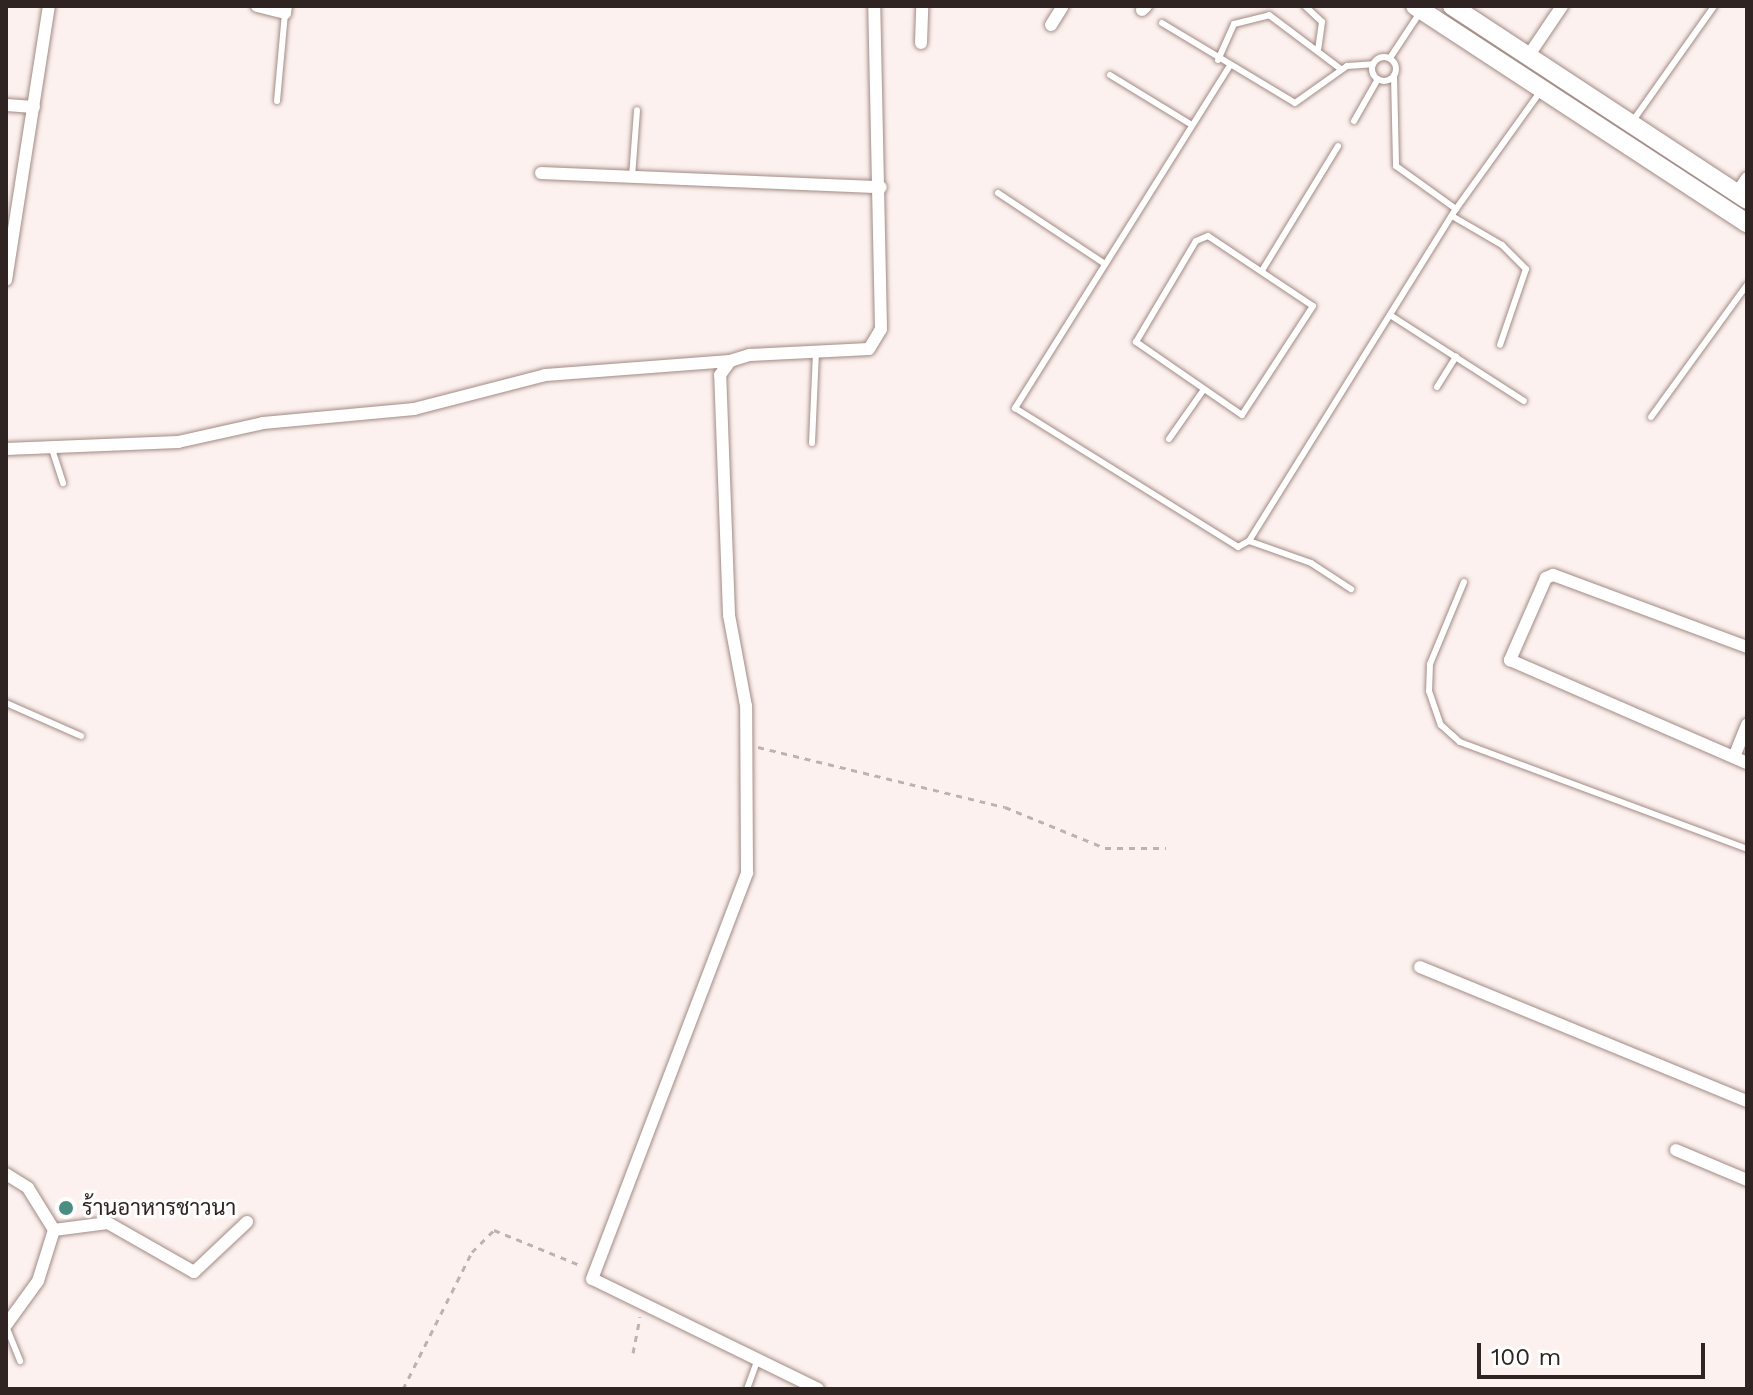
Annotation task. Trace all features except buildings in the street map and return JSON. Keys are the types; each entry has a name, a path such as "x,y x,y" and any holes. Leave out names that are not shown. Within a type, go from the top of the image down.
{"main road":[{"path":"1452,6 1744,190"},
{"path":"1418,8 1747,223"}],"street":[{"path":"6,280 49,6"},
{"path":"257,6 285,10"},
{"path":"6,449 178,442 263,423 414,409 560,373 730,361 878,342 881,187 874,6"},
{"path":"921,43 922,6"},
{"path":"1051,25 1063,6"},
{"path":"1529,55 1562,6"},
{"path":"6,105 34,107"},
{"path":"541,173 881,187"},
{"path":"730,361 718,384 726,572 747,744 749,849 740,897 593,1271 601,1289 818,1389"},
{"path":"1747,647 1553,575 1510,657 1747,763"},
{"path":"1734,757 1747,725"},
{"path":"1420,967 1747,1101"},
{"path":"1676,1150 1747,1180"},
{"path":"6,1174 28,1188 54,1230 38,1281 6,1326"},
{"path":"54,1230 108,1223 194,1272 247,1222"}],"lane":[{"path":"1269,15 1273,6"},
{"path":"1305,6 1322,22 1318,49"},
{"path":"1632,122 1714,6"},
{"path":"1162,23 1229,67 1295,103 1341,69 1390,58 1418,8"},
{"path":"277,101 285,10"},
{"path":"1218,60 1234,24 1269,15 1341,69"},
{"path":"1390,58 1394,76 1396,166 1456,209"},
{"path":"1354,121 1378,79 1373,64"},
{"path":"1229,67 1105,264 1017,395 1018,415 1225,542 1249,541 1311,563 1351,589"},
{"path":"1110,75 1192,125"},
{"path":"1378,79 1394,76"},
{"path":"1249,541 1456,209 1543,87"},
{"path":"632,177 637,110"},
{"path":"1263,269 1338,146"},
{"path":"998,193 1105,264"},
{"path":"1452,216 1502,245 1526,269 1500,345"},
{"path":"1202,236 1263,269 1312,301 1312,311 1246,412 1236,414 1202,392 1140,349 1136,334 1202,236"},
{"path":"1651,417 1747,285"},
{"path":"1390,315 1524,401"},
{"path":"812,443 816,352"},
{"path":"1437,387 1456,357"},
{"path":"1169,439 1202,392"},
{"path":"52,449 63,483"},
{"path":"1464,582 1430,664 1429,691 1441,725 1460,742 1747,849"},
{"path":"6,703 81,736"},
{"path":"6,1326 20,1361"},
{"path":"747,1389 757,1361"}],"path":[{"path":"747,744 1005,807 1105,848 1166,848"},
{"path":"403,1389 472,1252 494,1230 593,1271"},
{"path":"633,1353 639,1305"}],"place":[{"name":"ร้านอาหารชาวนา","path":"66,1208"}]}
